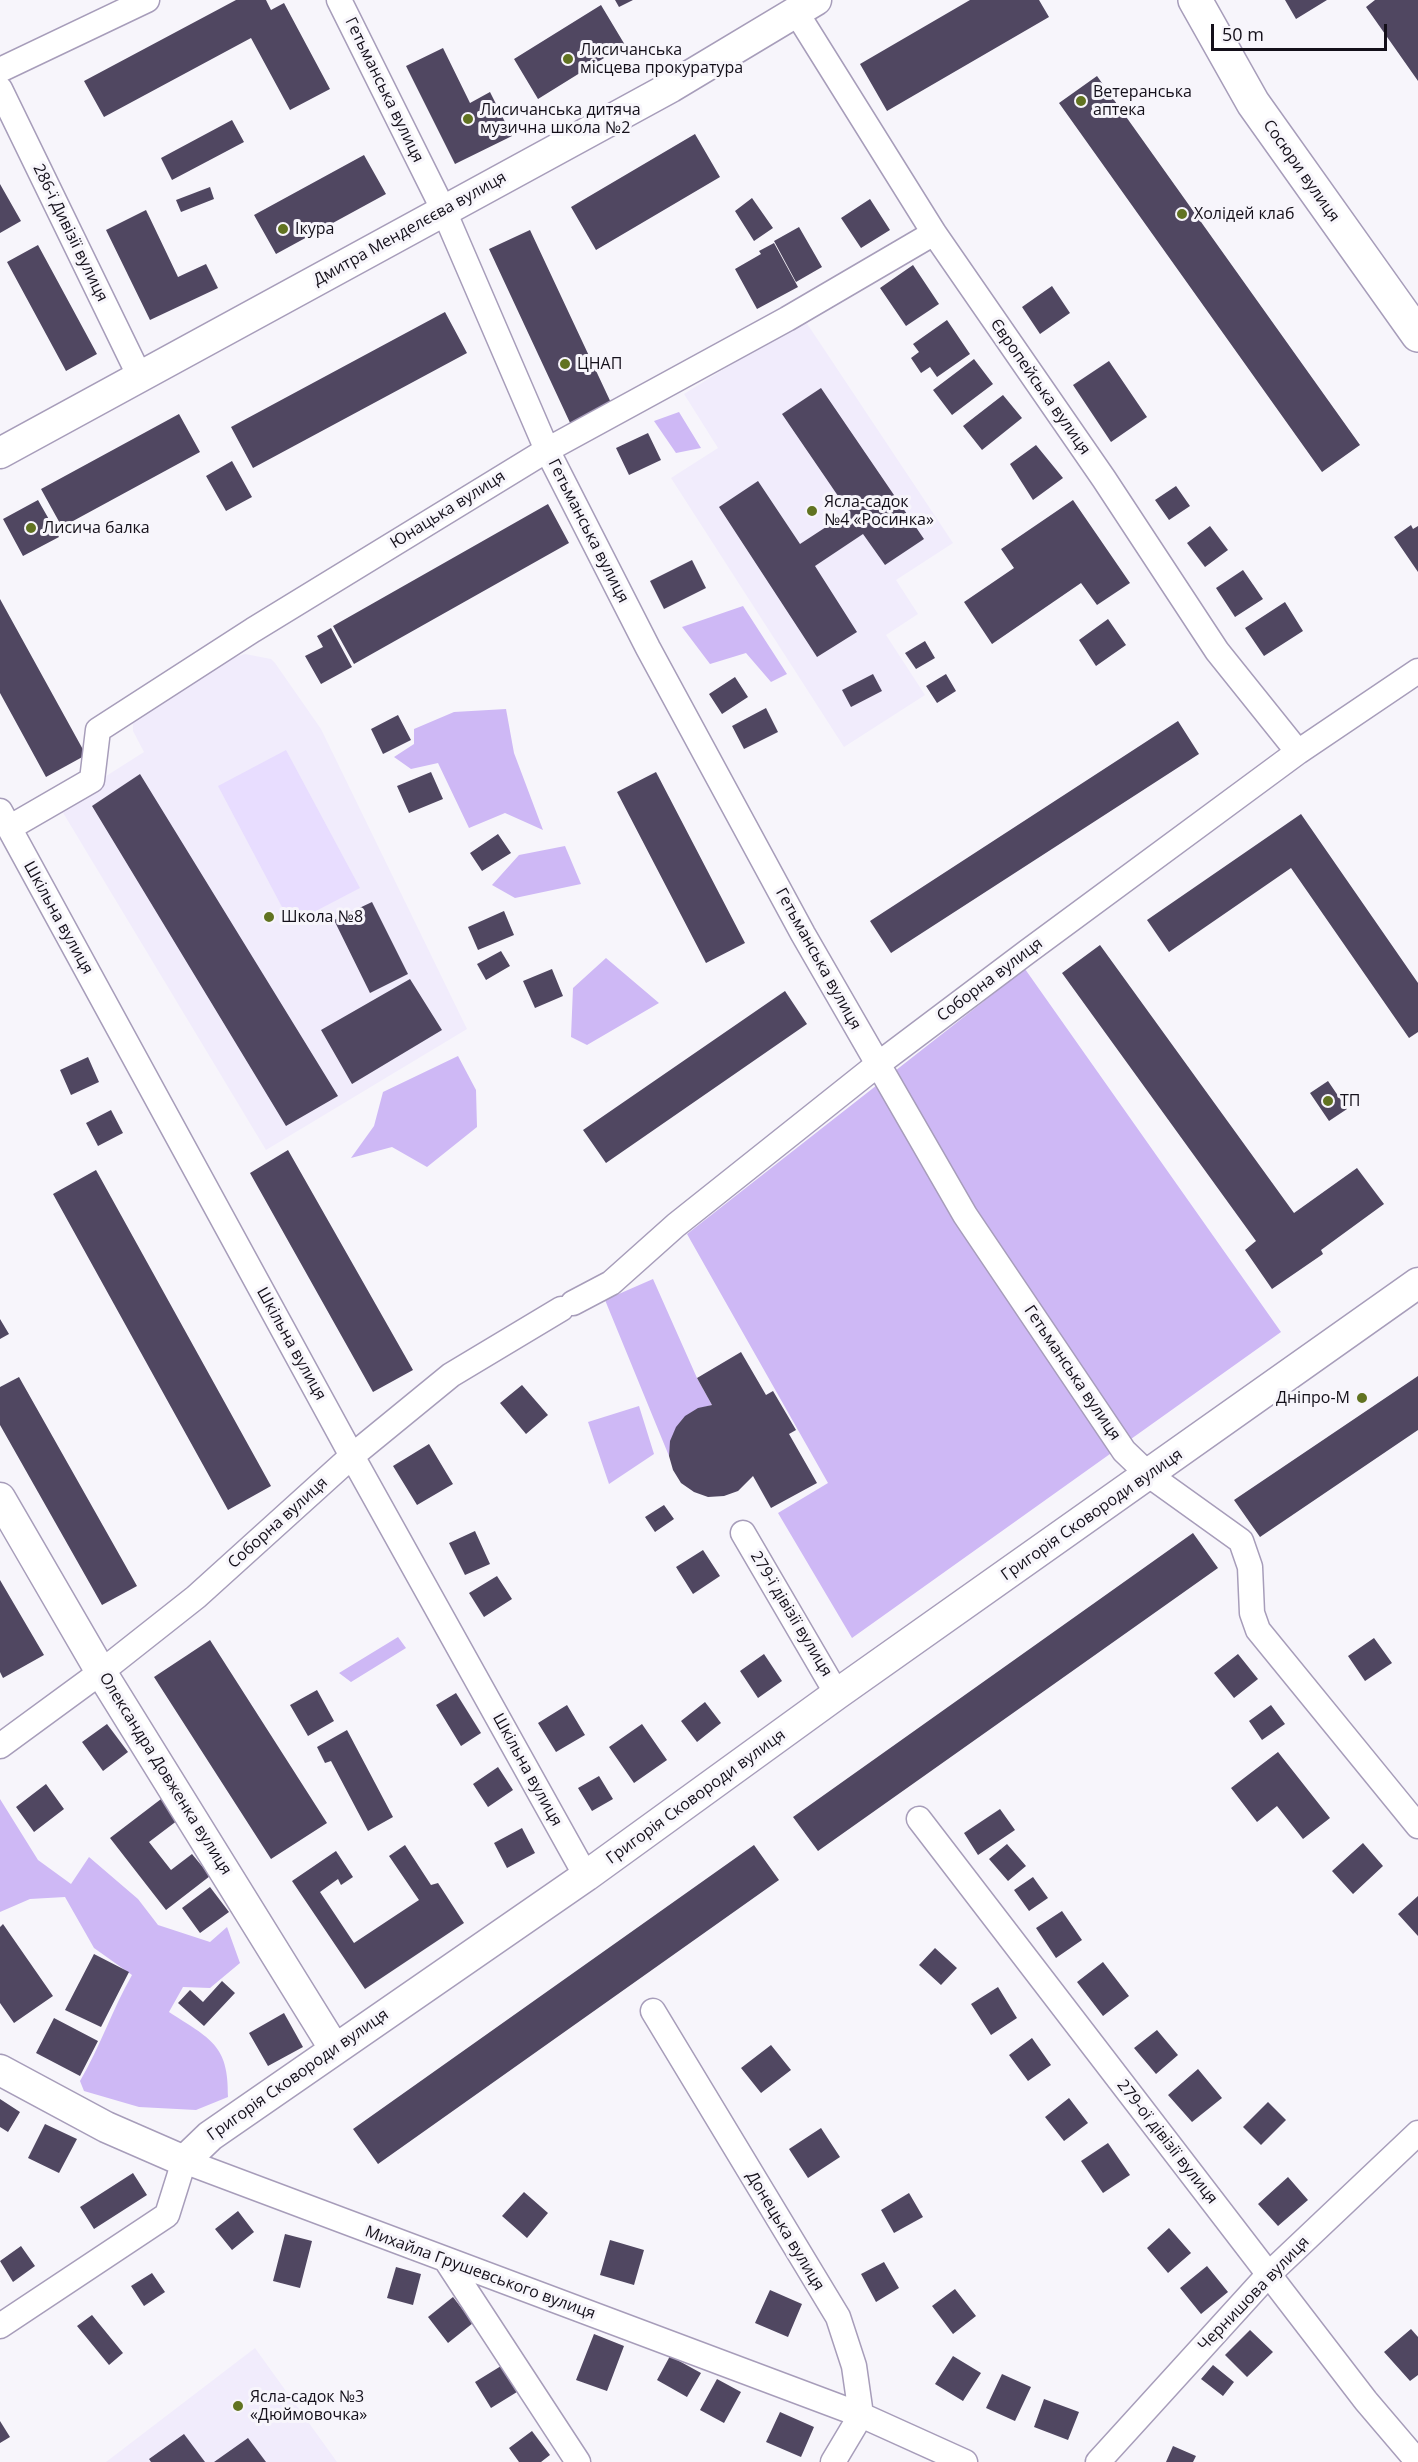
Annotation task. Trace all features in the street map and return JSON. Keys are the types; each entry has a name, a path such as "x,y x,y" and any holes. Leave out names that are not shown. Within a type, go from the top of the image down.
{"main road":[{"name":"Сосюри вулиця","path":"1195,0 1253,103 1418,335"}],"street":[{"path":"0,70 147,0"},
{"name":"Гетьманська вулиця","path":"339,0 444,211 548,450 648,648 877,1065 965,1215 1125,1451 1149,1474 1241,1541 1250,1567 1252,1613 1258,1630 1418,1826"},
{"name":"Дмитра Менделєєва вулиця","path":"0,453 671,87 806,6"},
{"name":"Європейська вулиця","path":"806,6 934,233 1104,478 1217,651 1298,752"},
{"name":"286-ї Дивізії вулиця","path":"0,89 140,377"},
{"name":"Юнацька вулиця","path":"5,819 92,780 98,729 253,630 548,450 747,341 934,233"},
{"name":"Соборна вулиця","path":"0,1746 101,1672 196,1597 352,1456 451,1375 567,1306 611,1283 676,1225 877,1065 1298,752 1418,671"},
{"name":"Шкільна вулиця","path":"5,819 352,1456 586,1876"},
{"name":"Григорія Сковороди вулиця","path":"0,2326 167,2215 184,2161 210,2136 334,2048 586,1876 837,1694 1418,1283"},
{"name":"Олександра Довженка вулиця","path":"0,1498 101,1672 334,2048"},
{"name":"279-ї дівізії вулиця","path":"743,1533 837,1694"},
{"name":"279-ої дівізії вулиця","path":"919,1819 1366,2401 1418,2462"},
{"name":"Донецька вулиця","path":"652,2011 838,2317 854,2366 861,2415"},
{"name":"Михайла Грушевського вулиця","path":"0,2070 106,2127 184,2161 861,2415 965,2462"},
{"name":"Чернишова вулиця","path":"1098,2462 1269,2274 1418,2133"},
{"path":"446,2260 578,2462"},
{"path":"833,2462 861,2415"}],"shaded area":[{"name":"Ясла-садок №4 «Росинка»","path":"804,319 953,543 896,580 918,614 886,635 925,695 844,747 671,478 718,448 684,394"},
{"path":"679,412 701,448 676,453 654,421"},
{"path":"743,606 787,674 771,682 746,653 710,664 682,627"},
{"name":"Школа №8","path":"245,654 271,659 321,729 467,1029 266,1150 59,806 144,752 133,731 133,722 140,714 233,658"},
{"path":"506,709 514,753 543,830 505,813 469,828 438,763 411,769 394,757 414,744 414,729 454,712"},
{"path":"286,750 360,888 291,924 218,786"},
{"path":"565,846 581,884 515,898 492,885 519,855"},
{"path":"606,958 659,1003 587,1045 571,1037 573,988"},
{"path":"1025,969 1281,1332 852,1638 778,1513 828,1483 687,1234"},
{"path":"458,1056 476,1090 477,1127 427,1167 392,1147 351,1158 374,1126 383,1092"},
{"path":"653,1279 697,1378 712,1405 694,1411 681,1422 673,1437 669,1456 605,1300"},
{"path":"639,1406 654,1454 609,1484 588,1422"},
{"path":"398,1637 406,1648 351,1682 339,1673"},
{"path":"0,1799 38,1860 71,1884 89,1857 138,1899 158,1925 210,1942 227,1927 240,1963 210,1988 183,1987 169,2012 206,2037 221,2054 225,2065 228,2097 196,2110 139,2107 84,2091 80,2081 132,1975 94,1948 65,1897 30,1899 0,1912"},
{"name":"Ясла-садок №3 «Дюймовочка»","path":"255,2348 337,2462 106,2462"}],"building":[{"path":"236,0 266,0 271,10 284,3 330,89 290,110 251,38 104,117 84,81"},
{"path":"615,0 633,0 619,7"},
{"path":"970,0 1039,0 1049,17 887,111 860,64"},
{"path":"1285,0 1327,0 1296,19"},
{"path":"1375,0 1418,0 1418,81 1366,7"},
{"path":"601,5 625,45 538,99 514,59"},
{"name":"Лисичанська дитяча музична школа №2","path":"443,48 470,103 490,92 512,136 455,164 406,66"},
{"path":"1097,76 1360,445 1322,472 1059,103"},
{"path":"232,120 244,142 172,180 161,158"},
{"path":"695,134 720,177 596,250 571,207"},
{"path":"364,155 386,194 276,254 254,215"},
{"path":"0,184 21,221 0,233"},
{"path":"210,187 214,199 181,212 176,200"},
{"path":"752,198 773,228 754,241 735,211"},
{"path":"870,199 890,230 861,248 841,218"},
{"path":"146,210 178,277 206,264 218,288 150,320 106,230"},
{"path":"799,227 822,267 796,282 774,241"},
{"path":"530,230 613,407 572,427 489,249"},
{"path":"774,243 798,287 757,309 735,269 761,254 759,251"},
{"path":"38,245 97,354 66,371 7,262"},
{"path":"913,265 939,304 906,326 880,288"},
{"path":"1052,286 1070,313 1040,334 1022,307"},
{"path":"445,312 467,353 253,468 231,427"},
{"path":"947,320 970,354 937,377 930,367 921,373 911,358 919,352 913,344"},
{"path":"974,359 993,384 952,415 933,390"},
{"path":"1109,361 1147,417 1111,442 1073,385"},
{"path":"821,388 924,539 885,565 863,534 815,566 857,632 817,657 719,507 758,481 800,544 849,512 782,414"},
{"path":"1003,395 1022,418 982,450 963,426"},
{"path":"179,414 200,452 62,527 41,489"},
{"path":"648,433 661,460 629,475 616,448"},
{"path":"1036,445 1063,478 1033,500 1010,464"},
{"path":"232,461 252,497 226,511 206,476"},
{"path":"1176,486 1190,506 1169,520 1155,500"},
{"name":"Лисича балка","path":"38,500 59,537 23,556 3,519"},
{"path":"1073,500 1130,583 1097,605 1081,583 992,644 964,602 1014,568 1001,549"},
{"path":"548,504 569,543 354,664 333,626"},
{"path":"1411,525 1413,529 1418,526 1418,572 1394,537"},
{"path":"1210,526 1228,550 1205,567 1187,543"},
{"path":"692,560 706,588 664,609 650,581"},
{"path":"1243,570 1263,599 1235,617 1216,588"},
{"path":"0,599 86,755 46,777 0,693"},
{"path":"1285,602 1303,631 1264,656 1245,628"},
{"path":"1108,619 1126,645 1096,666 1079,640"},
{"path":"331,628 352,667 321,684 305,656 323,647 317,636"},
{"path":"925,641 935,658 916,669 905,653"},
{"path":"873,674 882,691 851,707 842,690"},
{"path":"946,674 956,691 937,703 926,686"},
{"path":"735,677 748,697 722,714 709,694"},
{"path":"766,708 778,732 744,749 732,726"},
{"path":"398,715 411,740 383,754 371,729"},
{"path":"1178,721 1199,754 891,953 870,921"},
{"path":"431,772 443,799 409,813 397,786"},
{"path":"656,772 745,943 706,963 617,792"},
{"path":"140,774 338,1096 286,1126 92,806"},
{"path":"1301,814 1418,983 1418,1032 1409,1038 1291,868 1169,952 1147,920"},
{"path":"498,834 511,853 482,871 470,853"},
{"path":"372,902 408,974 370,993 334,920"},
{"path":"504,911 514,935 478,950 468,927"},
{"path":"1100,945 1294,1213 1357,1168 1384,1204 1321,1250 1323,1254 1272,1289 1245,1250 1256,1241 1062,973"},
{"path":"501,951 510,966 486,980 477,964"},
{"path":"552,969 563,996 535,1008 523,981"},
{"path":"410,979 442,1030 352,1084 321,1030"},
{"path":"785,991 807,1024 606,1163 583,1130"},
{"path":"88,1057 99,1082 71,1095 60,1070"},
{"name":"ТП","path":"1328,1081 1347,1109 1329,1121 1310,1093"},
{"path":"111,1110 123,1133 98,1146 86,1123"},
{"path":"288,1150 413,1370 373,1392 250,1173"},
{"path":"96,1170 271,1486 228,1510 53,1194"},
{"path":"0,1319 9,1334 0,1339"},
{"path":"741,1352 766,1395 773,1391 796,1430 789,1434 817,1483 771,1508 753,1476 738,1491 724,1496 708,1497 694,1492 681,1483 673,1470 669,1456 670,1441 676,1427 685,1416 698,1408 712,1405 697,1378"},
{"path":"1418,1376 1418,1430 1260,1537 1234,1500"},
{"path":"19,1377 137,1586 102,1605 0,1425 0,1387"},
{"path":"522,1385 548,1415 526,1434 500,1403"},
{"path":"429,1444 453,1484 417,1505 393,1466"},
{"path":"664,1505 674,1519 655,1532 645,1517"},
{"path":"475,1531 490,1564 465,1575 449,1543"},
{"path":"1193,1533 1218,1568 818,1851 793,1817"},
{"path":"703,1550 720,1576 693,1594 676,1567"},
{"path":"497,1576 512,1599 484,1617 469,1593"},
{"path":"0,1580 44,1655 3,1678 0,1672"},
{"path":"1374,1638 1392,1663 1365,1681 1348,1656"},
{"path":"210,1640 327,1823 271,1859 154,1677"},
{"path":"764,1654 782,1681 758,1698 740,1671"},
{"path":"1238,1654 1258,1679 1234,1698 1214,1673"},
{"path":"317,1690 334,1721 308,1736 290,1705"},
{"path":"456,1693 481,1733 461,1746 436,1705"},
{"path":"705,1702 721,1723 697,1742 681,1721"},
{"path":"567,1705 585,1735 556,1752 538,1723"},
{"path":"1271,1705 1285,1724 1262,1740 1249,1721"},
{"path":"107,1724 128,1752 103,1771 82,1742"},
{"path":"642,1724 667,1760 634,1783 609,1747"},
{"path":"347,1730 393,1817 368,1831 331,1761 325,1763 317,1747"},
{"path":"1278,1752 1330,1818 1303,1839 1277,1806 1257,1822 1231,1788"},
{"path":"498,1767 513,1790 488,1807 473,1784"},
{"path":"599,1776 613,1799 592,1811 578,1788"},
{"path":"46,1784 64,1809 34,1832 16,1807"},
{"path":"165,1796 182,1817 149,1842 171,1870 192,1854 210,1876 166,1910 110,1838"},
{"path":"1000,1809 1015,1830 978,1855 964,1833"},
{"path":"522,1828 535,1853 507,1868 494,1843"},
{"path":"1363,1843 1383,1866 1353,1894 1332,1871"},
{"path":"1007,1844 1026,1866 1008,1881 989,1859"},
{"path":"405,1845 431,1885 438,1883 464,1923 365,1989 292,1881 336,1851 353,1877 341,1885 338,1879 320,1892 354,1943 419,1900 389,1856"},
{"path":"754,1845 779,1880 378,2164 353,2129"},
{"path":"1033,1877 1048,1898 1029,1911 1014,1890"},
{"path":"210,1887 229,1912 200,1933 182,1908"},
{"path":"1418,1896 1418,1936 1398,1914"},
{"path":"1062,1911 1082,1940 1056,1958 1036,1928"},
{"path":"3,1924 53,1996 14,2023 0,2003 0,1927"},
{"path":"935,1948 957,1968 941,1985 919,1965"},
{"path":"94,1954 129,1972 101,2027 65,2010"},
{"path":"1103,1962 1129,1996 1103,2016 1077,1982"},
{"path":"222,1981 235,1993 204,2026 178,2003 190,1990 203,2002"},
{"path":"998,1987 1017,2018 991,2035 971,2004"},
{"path":"284,2013 303,2047 268,2066 249,2033"},
{"path":"54,2018 98,2041 80,2076 36,2053"},
{"path":"1157,2030 1178,2055 1156,2074 1134,2048"},
{"path":"1032,2038 1051,2065 1028,2081 1009,2055"},
{"path":"771,2045 791,2070 761,2093 741,2068"},
{"path":"1198,2069 1222,2098 1192,2122 1168,2095"},
{"path":"1069,2098 1088,2123 1064,2141 1045,2117"},
{"path":"0,2099 20,2112 8,2132 0,2127"},
{"path":"1268,2102 1286,2120 1261,2145 1243,2127"},
{"path":"45,2124 77,2139 59,2173 28,2158"},
{"path":"821,2128 840,2157 808,2178 789,2149"},
{"path":"1108,2143 1130,2175 1103,2193 1081,2161"},
{"path":"133,2173 147,2195 94,2229 80,2207"},
{"path":"1288,2177 1308,2200 1278,2226 1258,2204"},
{"path":"524,2192 548,2213 527,2238 502,2216"},
{"path":"909,2193 923,2217 894,2233 881,2210"},
{"path":"238,2211 254,2232 232,2250 215,2229"},
{"path":"1169,2228 1191,2253 1168,2273 1147,2248"},
{"path":"285,2234 312,2241 300,2288 273,2281"},
{"path":"610,2240 644,2250 634,2285 600,2275"},
{"path":"21,2246 35,2266 13,2282 0,2261"},
{"path":"884,2262 899,2288 876,2302 861,2274"},
{"path":"1207,2266 1228,2292 1201,2314 1180,2288"},
{"path":"396,2267 421,2274 413,2305 387,2298"},
{"path":"152,2273 165,2292 144,2306 131,2286"},
{"path":"955,2289 976,2316 953,2334 932,2306"},
{"path":"770,2290 802,2304 788,2337 755,2323"},
{"path":"453,2297 473,2323 448,2343 428,2317"},
{"path":"92,2315 123,2353 109,2365 77,2326"},
{"path":"1411,2329 1418,2337 1418,2375 1410,2381 1384,2352"},
{"path":"1250,2330 1273,2352 1247,2377 1225,2355"},
{"path":"594,2334 624,2346 607,2391 576,2380"},
{"path":"670,2356 701,2373 687,2397 657,2380"},
{"path":"953,2356 981,2373 963,2401 935,2384"},
{"path":"1213,2365 1234,2382 1223,2396 1201,2379"},
{"path":"501,2366 517,2392 491,2408 475,2382"},
{"path":"1002,2374 1031,2387 1015,2421 986,2408"},
{"path":"717,2379 741,2392 724,2423 700,2410"},
{"path":"1044,2399 1079,2412 1068,2440 1034,2427"},
{"path":"780,2412 814,2427 801,2457 766,2442"},
{"path":"0,2421 10,2437 0,2443"},
{"path":"532,2431 550,2455 541,2462 519,2462 509,2448"},
{"path":"184,2434 205,2462 151,2462 149,2459"},
{"path":"248,2438 266,2462 214,2462"},
{"path":"1173,2446 1196,2456 1193,2462 1166,2462"}],"place":[{"name":"Лисичанська місцева прокуратура","path":"568,59"},
{"name":"Ветеранська аптека","path":"1081,101"},
{"name":"Лисичанська дитяча музична школа №2","path":"468,119"},
{"name":"Холідей клаб","path":"1182,214"},
{"name":"Ікура","path":"283,229"},
{"name":"ЦНАП","path":"565,364"},
{"name":"Ясла-садок №4 «Росинка»","path":"812,511"},
{"name":"Лисича балка","path":"31,528"},
{"name":"Школа №8","path":"269,917"},
{"name":"ТП","path":"1328,1101"},
{"name":"Днiпро-М","path":"1362,1398"},
{"name":"Ясла-садок №3 «Дюймовочка»","path":"238,2406"}]}
